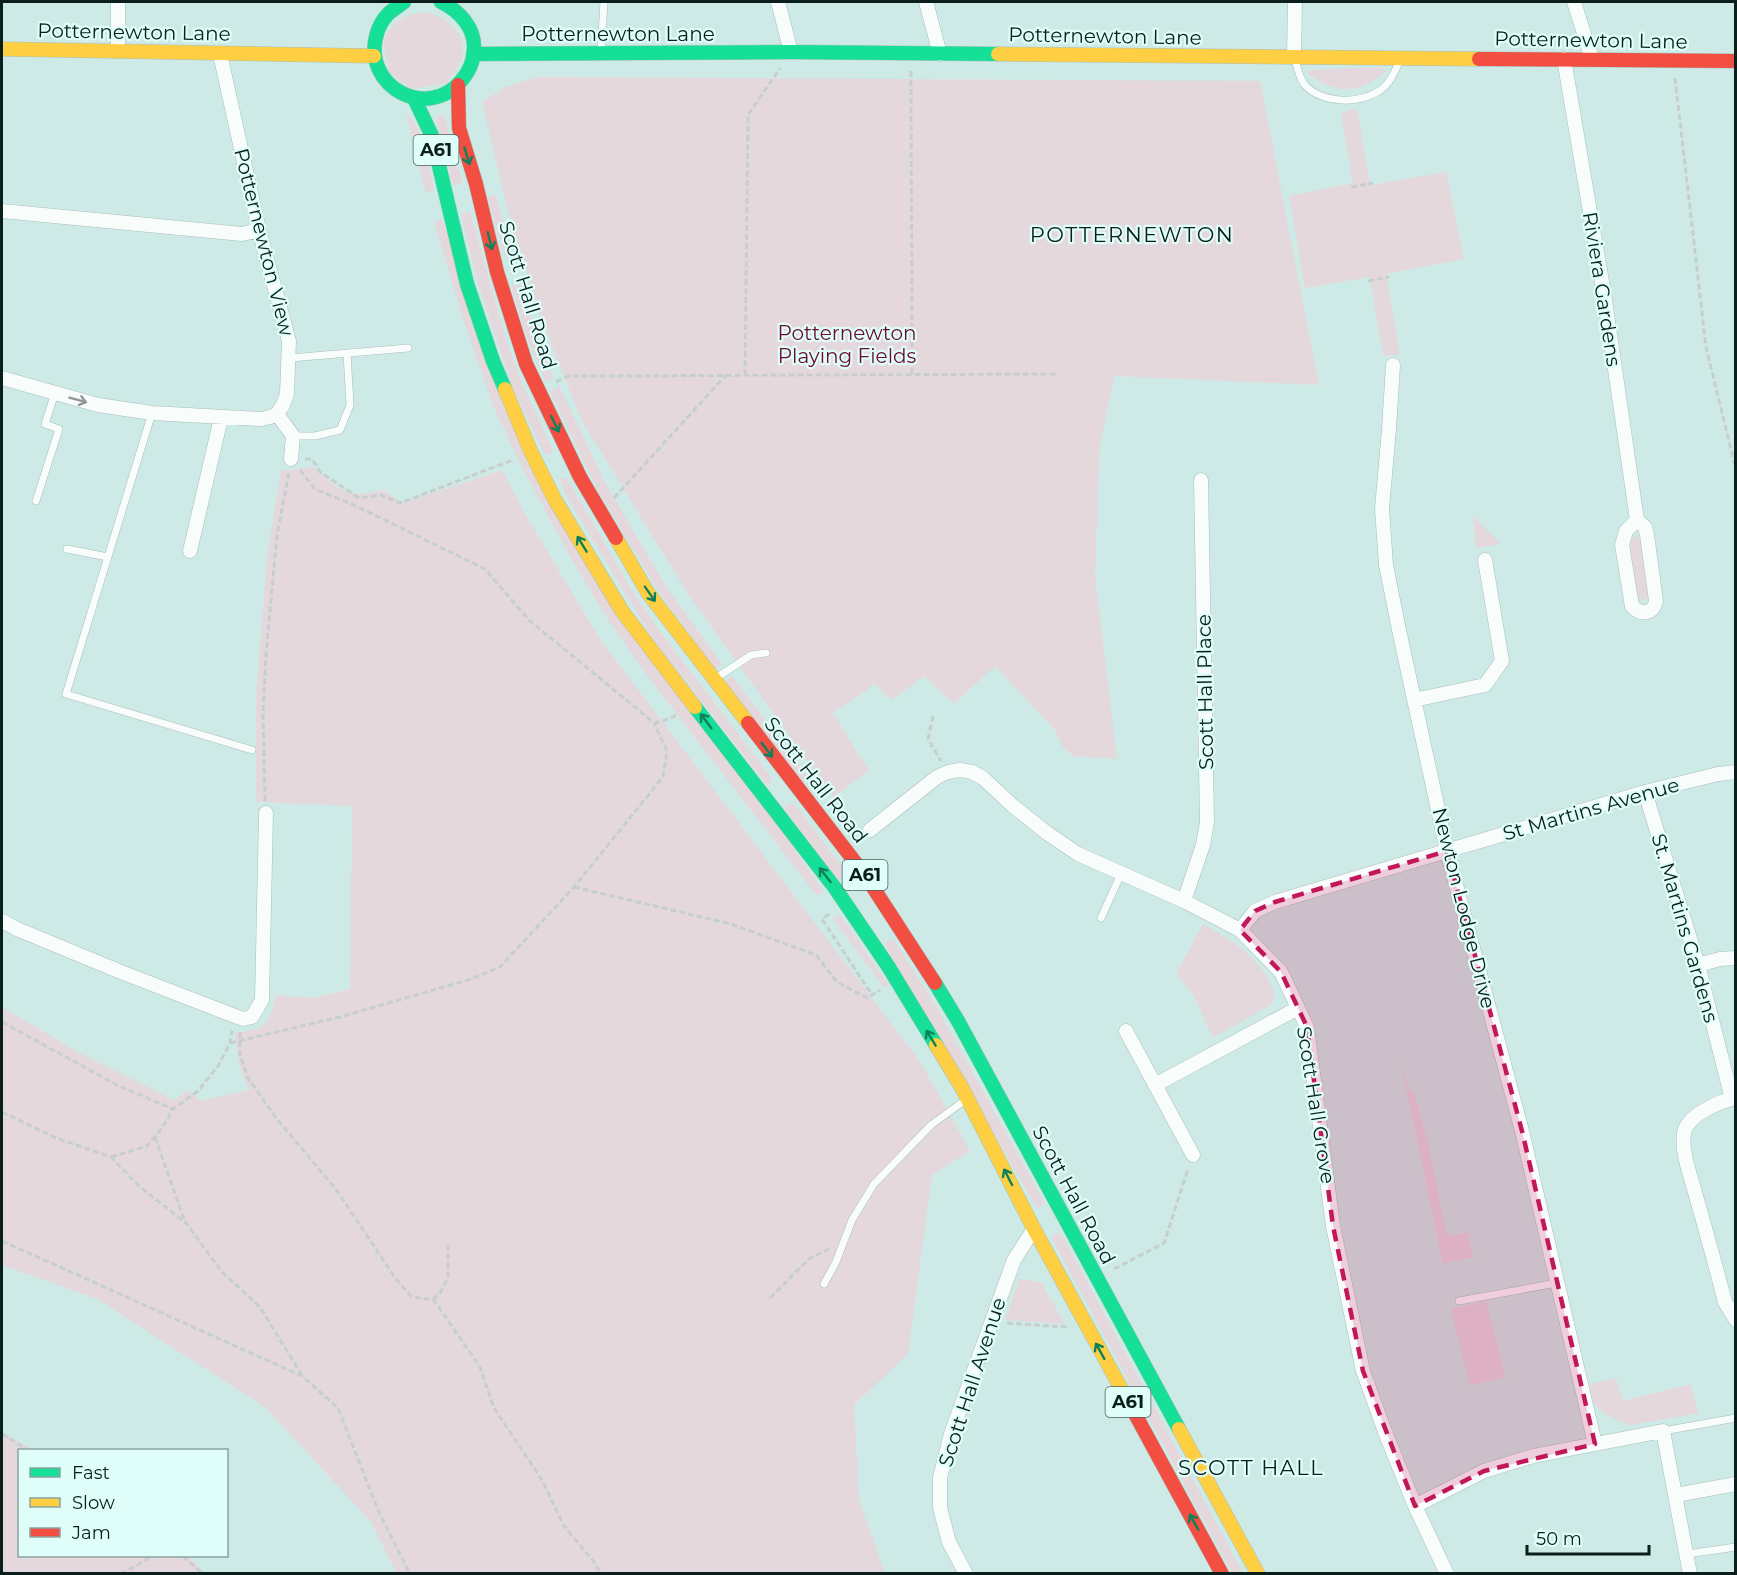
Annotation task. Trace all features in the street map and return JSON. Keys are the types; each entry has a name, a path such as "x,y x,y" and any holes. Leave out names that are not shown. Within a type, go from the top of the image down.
{"main road":[{"path":"404,2 390,6 377,29 373,44 377,68 384,80 401,94 414,98 436,97 458,85"},
{"path":"441,2 455,9 464,18 474,42 473,54"},
{"name":"Potternewton Lane","path":"2,49 374,56"},
{"name":"Potternewton Lane","path":"473,54 791,52 1736,61"},
{"name":"A61","path":"458,85 469,70 473,54"},
{"name":"Scott Hall Road","path":"458,85 459,128 476,184 497,272 526,364 539,391 557,467 555,500 622,611 692,703 780,792 846,849 881,928 896,980 967,1098 1048,1221 1096,1278 1258,1574"},
{"name":"Scott Hall Road","path":"414,98 432,136 467,284 492,361 531,452 557,467 601,513 648,593 714,680 835,888 881,928 913,947 958,1021 1048,1221 1088,1329 1222,1574"}],"street":[{"path":"118,2 118,51"},
{"path":"778,2 791,52"},
{"path":"926,2 940,54"},
{"path":"1294,57 1295,2"},
{"path":"1574,2 1592,59"},
{"name":"Potternewton View","path":"220,54 259,230 286,323 290,358 287,394 277,414"},
{"name":"Riviera Gardens","path":"1564,59 1604,294 1637,520 1647,531 1656,597 1655,605 1646,612 1638,612 1632,606 1622,544 1626,531 1637,520"},
{"path":"2,211 242,234 259,230"},
{"name":"Newton Lodge Drive","path":"1393,365 1382,509 1386,565 1447,851 1519,1119 1595,1444"},
{"path":"2,378 98,405 221,418 261,418 277,414 293,436 291,459"},
{"path":"190,551 221,418"},
{"name":"Scott Hall Place","path":"1184,901 1203,845 1207,822 1201,480"},
{"path":"1414,700 1485,685 1502,661 1485,560"},
{"name":"Scott Hall Grove","path":"948,772 960,770 972,772 983,778 1047,833 1078,854 1184,901 1240,930 1281,972 1306,1027 1334,1226 1363,1371 1415,1506 1447,1574"},
{"path":"870,830 937,777 948,772"},
{"name":"St Martins Avenue","path":"1240,930 1255,911 1275,902 1645,792 1718,774 1736,772"},
{"name":"St. Martins Gardens","path":"1645,792 1698,965 1734,1099 1717,1103 1694,1118 1684,1131 1685,1149 1696,1195 1725,1302 1736,1320"},
{"path":"2,921 121,972 244,1017 262,1000 266,813"},
{"path":"1698,965 1720,959 1736,958"},
{"path":"1155,1085 1298,1008"},
{"path":"1126,1031 1193,1155"},
{"name":"Scott Hall Avenue","path":"966,1574 949,1542 946,1531 940,1508 940,1478 951,1434 1014,1260 1048,1221"},
{"path":"1415,1506 1484,1471 1533,1456 1663,1431 1690,1574"},
{"path":"1676,1495 1736,1484"}],"lane":[{"path":"601,54 604,2"},
{"path":"1294,57 1302,82 1317,95 1335,100 1359,99 1378,91 1389,81 1402,58"},
{"path":"290,358 408,348"},
{"path":"293,436 315,436 340,430 350,405 347,353"},
{"path":"36,501 59,429 45,424 55,393"},
{"path":"152,412 66,694 252,750"},
{"path":"67,549 108,557"},
{"path":"714,680 751,655 766,653"},
{"path":"1101,918 1121,874"},
{"path":"825,1284 852,1220 874,1184 931,1125 967,1098"},
{"path":"1459,1301 1557,1283"},
{"path":"1663,1431 1736,1419"},
{"path":"1687,1554 1736,1547"}],"path":[{"path":"745,375 747,116 791,52"},
{"path":"910,53 912,375"},
{"path":"1673,61 1706,347 1736,470"},
{"path":"1351,187 1373,183"},
{"path":"1368,280 1389,277"},
{"path":"539,391 568,376 1057,374"},
{"path":"601,513 726,375"},
{"path":"291,459 312,459 320,472 359,498 381,495 400,503 531,452"},
{"path":"230,1043 340,1017 468,980 500,966 573,887 663,777 667,752 654,723 529,620 485,569 354,505 315,489 291,459"},
{"path":"266,813 263,714 266,655 277,535 291,459"},
{"path":"654,723 669,719 692,703"},
{"path":"933,716 928,739 948,772"},
{"path":"573,887 731,924 816,955 837,982 867,998 896,980"},
{"path":"835,909 822,919 872,995"},
{"path":"244,1017 240,1054 248,1078 276,1118 335,1188 396,1279 411,1296 433,1299 440,1293 448,1278 448,1245"},
{"path":"111,1157 147,1146 163,1127 173,1109 198,1091 218,1066 244,1017"},
{"path":"2,1022 117,1085 173,1109"},
{"path":"2,1112 56,1138 111,1157 140,1187 186,1223 222,1272 260,1307 302,1376 338,1408 378,1510 410,1574"},
{"path":"155,1137 186,1223"},
{"path":"1096,1278 1164,1243 1193,1155"},
{"path":"2,1241 302,1376"},
{"path":"771,1298 810,1258 844,1241"},
{"path":"433,1299 480,1367 494,1408 542,1480 564,1526 601,1574"},
{"path":"991,1322 1088,1329"},
{"path":"2,1434 26,1449"},
{"path":"121,1574 148,1557"},
{"path":"184,1557 203,1574"},
{"path":"2,1572 10,1574"}],"highlighted area":[{"path":"1447,851 1522,1131 1595,1444 1484,1471 1415,1506 1363,1371 1333,1226 1307,1027 1281,972 1240,930 1255,911 1275,902"}],"green space":[{"path":"425,12 447,22 459,34 463,49 462,58 447,83 411,89 389,72 384,47 385,40 387,33 397,22 411,15"},
{"path":"1382,67 1386,71 1376,79 1357,88 1348,89 1329,86 1308,74 1309,70"},
{"name":"Potternewton Playing Fields","path":"538,77 1260,81 1319,385 1114,376 1100,444 1095,575 1117,759 1073,756 1062,746 1055,730 995,666 954,704 924,676 892,700 875,684 833,713 869,771 833,797 690,597 582,421 551,344 513,232 482,102 507,86"},
{"path":"1357,109 1370,185 1446,172 1464,259 1386,274 1400,355 1383,356 1370,277 1305,288 1289,196 1353,183 1341,112"},
{"path":"406,115 417,127 425,148 434,190 426,193"},
{"path":"439,115 445,117 462,183 453,185 436,119"},
{"path":"496,194 512,255 505,257 487,197"},
{"path":"470,211 506,340 522,383 552,448 551,455 544,453 513,388 479,286 461,214"},
{"path":"442,219 525,459 823,891 817,896 646,674 608,620 570,557 520,463 494,408 462,316 434,221"},
{"path":"521,284 535,331 553,378 546,382 526,335 511,286"},
{"path":"559,386 606,484 667,588 722,664 715,669 661,595 598,491 550,391"},
{"path":"313,467 344,491 360,494 383,490 403,503 502,470 527,517 599,638 921,1063 970,1151 932,1175 908,1354 854,1405 859,1500 885,1573 396,1573 371,1522 266,1408 97,1299 2,1265 2,1007 85,1056 174,1100 187,1091 202,1101 249,1090 239,1066 235,1033 254,1030 264,1024 271,1013 276,995 313,998 350,989 352,806 256,802 256,695 267,558 281,471"},
{"path":"567,478 631,589 661,633 772,778 767,785 653,639 568,499 560,481"},
{"path":"1473,516 1501,544 1476,548"},
{"path":"1635,536 1641,539 1649,597 1644,601 1637,596 1630,548 1631,539"},
{"path":"732,676 810,779 803,784 725,682"},
{"path":"788,803 795,805 847,873 838,880 784,808"},
{"path":"839,914 889,985 884,988 833,919"},
{"path":"1203,924 1226,937 1256,962 1275,995 1273,1002 1267,1007 1213,1038 1192,993 1176,974"},
{"path":"888,940 894,940 937,1008 1044,1202 1040,1208 1037,1208 885,945"},
{"path":"1399,1054 1410,1092 1414,1091 1429,1147 1447,1236 1468,1232 1473,1257 1443,1264"},
{"path":"1056,1233 1062,1235 1243,1573 1232,1573 1051,1237"},
{"path":"1019,1279 1041,1282 1065,1324 1005,1320"},
{"path":"1486,1301 1506,1377 1470,1386 1451,1309"},
{"path":"1616,1378 1623,1401 1690,1384 1699,1413 1632,1425 1622,1422 1596,1406 1590,1384"},
{"path":"2,1432 31,1449 18,1449 18,1557 188,1557 204,1573 2,1573"}],"traffic: fast":[{"path":"404,2 389,13 381,24 376,37 375,55 379,71 389,83 401,93 416,98 432,98 447,93 466,74 474,52 474,40 468,26 459,15 441,2"},
{"path":"473,54 791,52 998,54"},
{"path":"414,98 432,136 467,284 505,389"},
{"path":"695,707 835,888 888,966 936,1045"},
{"path":"935,983 958,1021 1179,1429"}],"traffic: slow":[{"path":"2,49 374,56"},
{"path":"998,54 1479,59"},
{"path":"505,389 531,452 555,500 622,611 695,707"},
{"path":"616,538 648,593 748,723"},
{"path":"936,1045 962,1088 1034,1229 1128,1401"},
{"path":"1179,1429 1258,1574"}],"traffic: jam":[{"path":"1479,59 1736,61"},
{"path":"458,85 459,128 476,184 497,272 526,364 580,477 616,538"},
{"path":"748,723 865,875 935,983"},
{"path":"1128,1401 1222,1574"}],"district":[{"name":"POTTERNEWTON","path":"1132,235"},
{"name":"SCOTT HALL","path":"1251,1468"}]}
